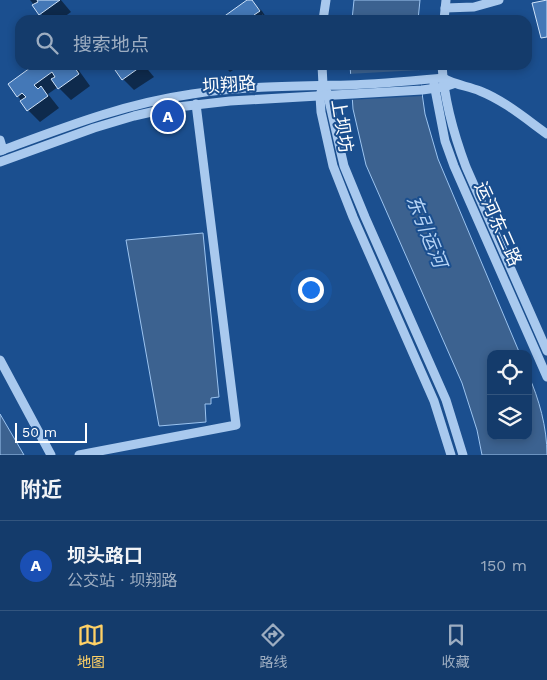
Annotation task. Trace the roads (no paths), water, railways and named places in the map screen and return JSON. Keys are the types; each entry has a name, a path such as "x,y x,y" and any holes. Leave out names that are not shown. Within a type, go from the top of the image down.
{"street":[{"path":"324,15 326,0"},
{"path":"446,4 474,7 499,0"},
{"name":"上坝坊","path":"322,70 324,96 344,166 446,400 463,455"},
{"name":"运河东三路","path":"442,70 445,141 454,166 547,377"},
{"path":"350,90 442,83 480,91 513,109 547,134"},
{"name":"运河东三路","path":"442,83 456,142 547,351"},
{"name":"坝翔路","path":"2,151 90,118 131,105 168,98 229,90 323,85 350,90"},
{"name":"坝翔路","path":"0,162 94,128 134,116 196,104 324,96 350,90"},
{"name":"上坝坊","path":"324,96 321,112 333,166 353,217 434,401 451,455"},
{"path":"79,455 236,425 196,104"},
{"path":"0,140 2,151"},
{"path":"0,360 51,455"}],"water":[{"path":"354,0 420,0 418,15 352,15"},
{"name":"东引运河","path":"350,70 419,70 425,114 438,159 518,350 487,350 487,440 532,440 532,384 542,413 547,455 482,455 477,430 462,383 366,165 353,109"},
{"path":"203,233 219,397 211,398 211,404 205,404 206,422 159,426 126,240"},
{"path":"0,414 24,455 0,455"}],"place":[{"name":"坝头路口","path":"168,116"}]}
